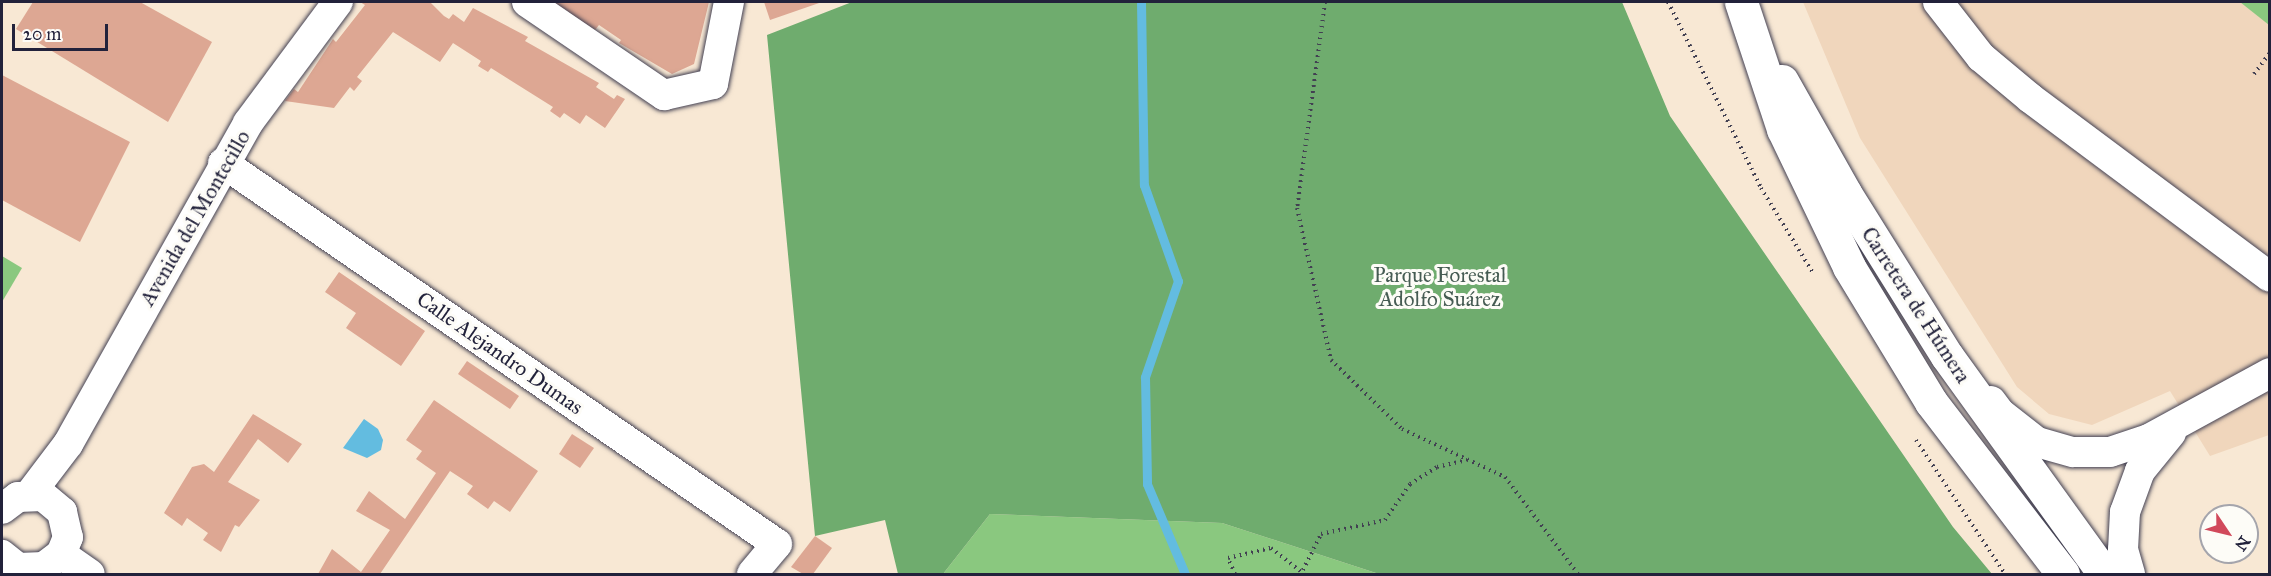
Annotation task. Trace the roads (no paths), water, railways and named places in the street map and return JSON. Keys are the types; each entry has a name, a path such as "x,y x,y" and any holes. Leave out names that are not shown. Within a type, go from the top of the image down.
{"main road":[{"name":"Carretera de Húmera","path":"1745,11 1888,261 1947,357 2104,574"},
{"name":"Carretera de Húmera","path":"1745,11 1783,129 1849,267 1931,402 2063,574"}],"street":[{"name":"Avenida del Montecillo","path":"42,499 68,444 223,163 267,96 338,2"},
{"path":"527,2 664,95 713,84 729,2"},
{"path":"1938,2 1981,57 2030,98 2267,276"},
{"name":"Calle Alejandro Dumas","path":"223,163 777,544 752,574"},
{"path":"1888,261 1932,315 2000,413 2037,442 2073,452 2110,452 2149,439 2260,378 2270,354"},
{"path":"2130,574 2123,532 2133,486 2152,453 2187,419"},
{"path":"2,508 18,496 42,499 67,524 68,537 61,554 44,567 7,566"},
{"path":"61,554 90,574"}],"water":[{"path":"364,419 378,429 383,440 381,450 367,458 343,448"}],"waterway":[{"path":"1141,2 1144,185 1178,281 1145,377 1147,484 1185,574"}],"park label":[{"name":"Parque Forestal Adolfo Suárez","path":"1440,287"}]}
